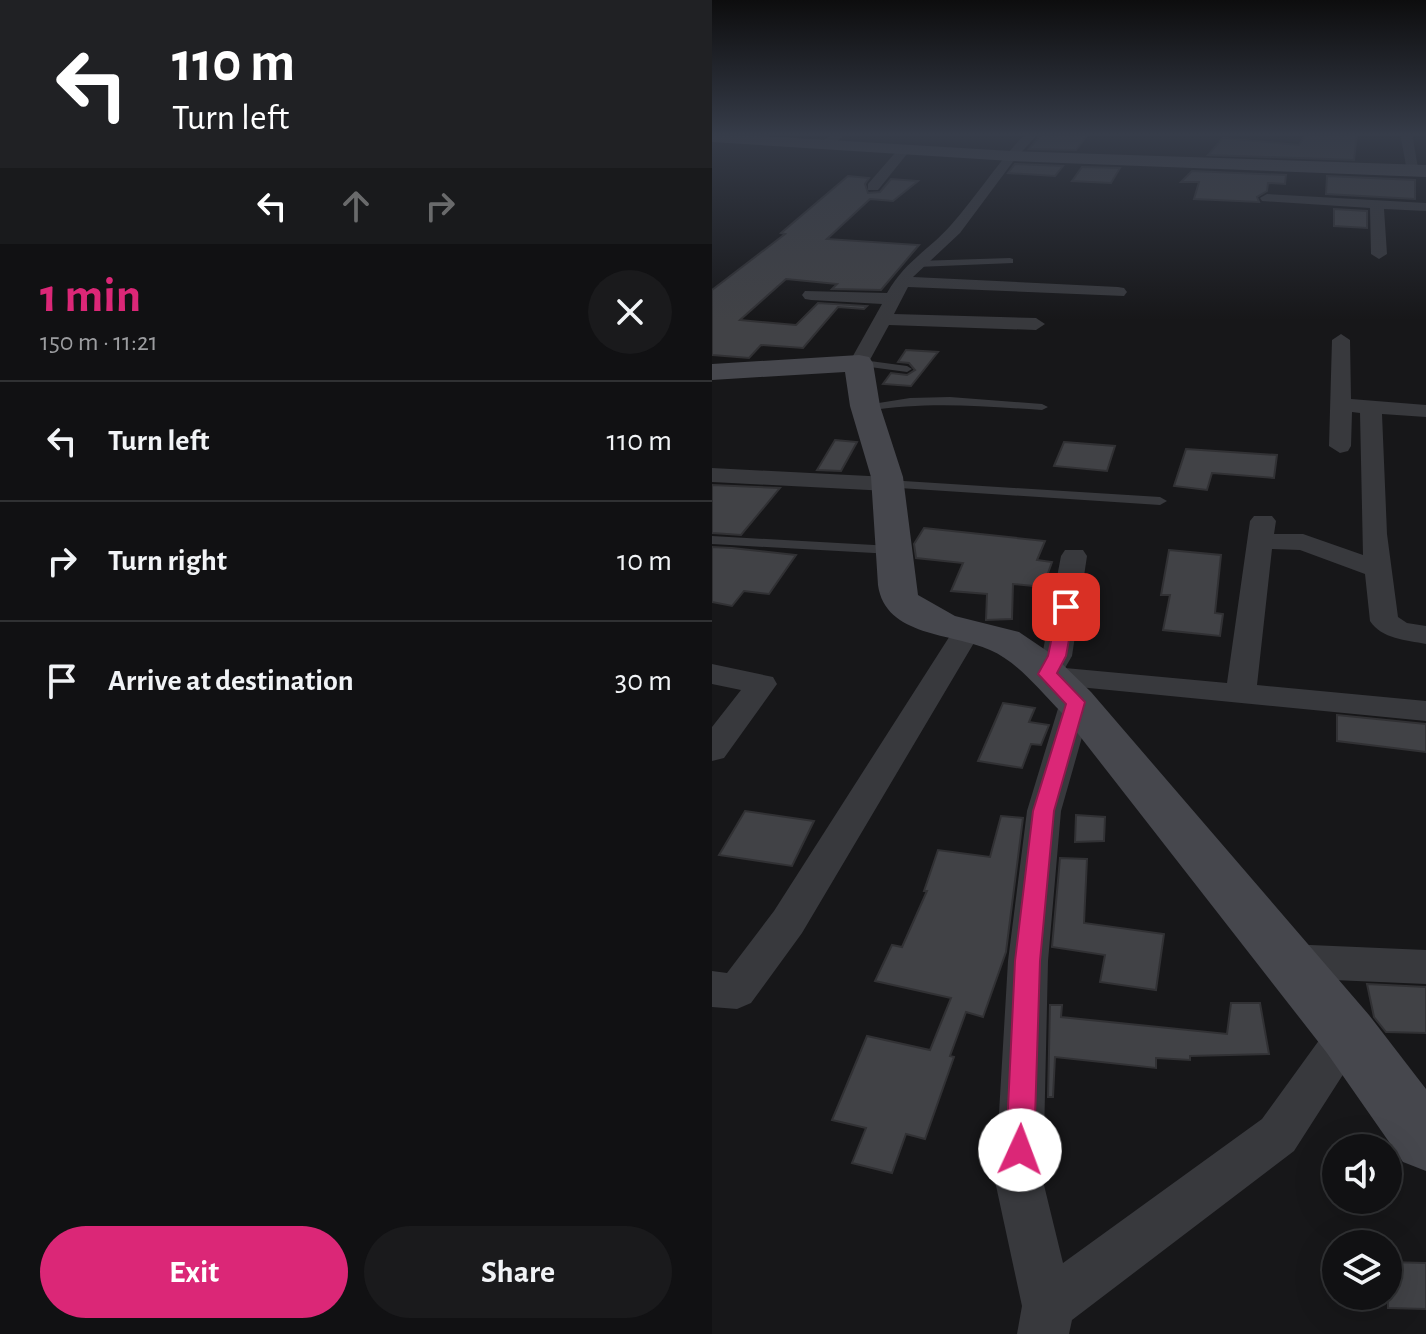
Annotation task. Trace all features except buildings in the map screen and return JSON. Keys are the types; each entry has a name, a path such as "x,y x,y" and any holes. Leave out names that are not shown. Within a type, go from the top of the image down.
{"street":[{"path":"981,195 955,230 917,264 903,282 859,364 866,408 888,484 892,550 900,601 941,625 1005,641 1057,684 1348,1034 1426,1140"},
{"path":"1267,198 1426,207"},
{"path":"1377,205 1379,254"},
{"path":"903,282 1118,292"},
{"path":"811,295 894,299"},
{"path":"884,319 1036,324"},
{"path":"1340,446 1341,340"},
{"path":"712,372 859,364"},
{"path":"1341,405 1426,411"},
{"path":"1371,407 1374,534 1384,621 1399,630 1426,635"},
{"path":"712,475 888,484"},
{"path":"1241,694 1262,531 1303,542 1378,570"},
{"path":"1074,556 1057,656 1057,684 1028,961 1019,1181 1046,1320 1278,1135 1348,1034"},
{"path":"712,989 737,991 788,922 967,631"},
{"path":"712,674 762,684 712,750"},
{"path":"1057,684 1241,694 1426,711"},
{"path":"1287,961 1426,967"}],"lane":[{"path":"917,264 1010,261"},
{"path":"859,364 907,369"},
{"path":"866,408 910,401 950,400 1042,407"},
{"path":"888,484 1160,501"},
{"path":"712,540 892,550"}],"route":[{"path":"1020,1150 1028,961 1044,811 1076,702 1047,674 1057,656 1066,607"}]}
